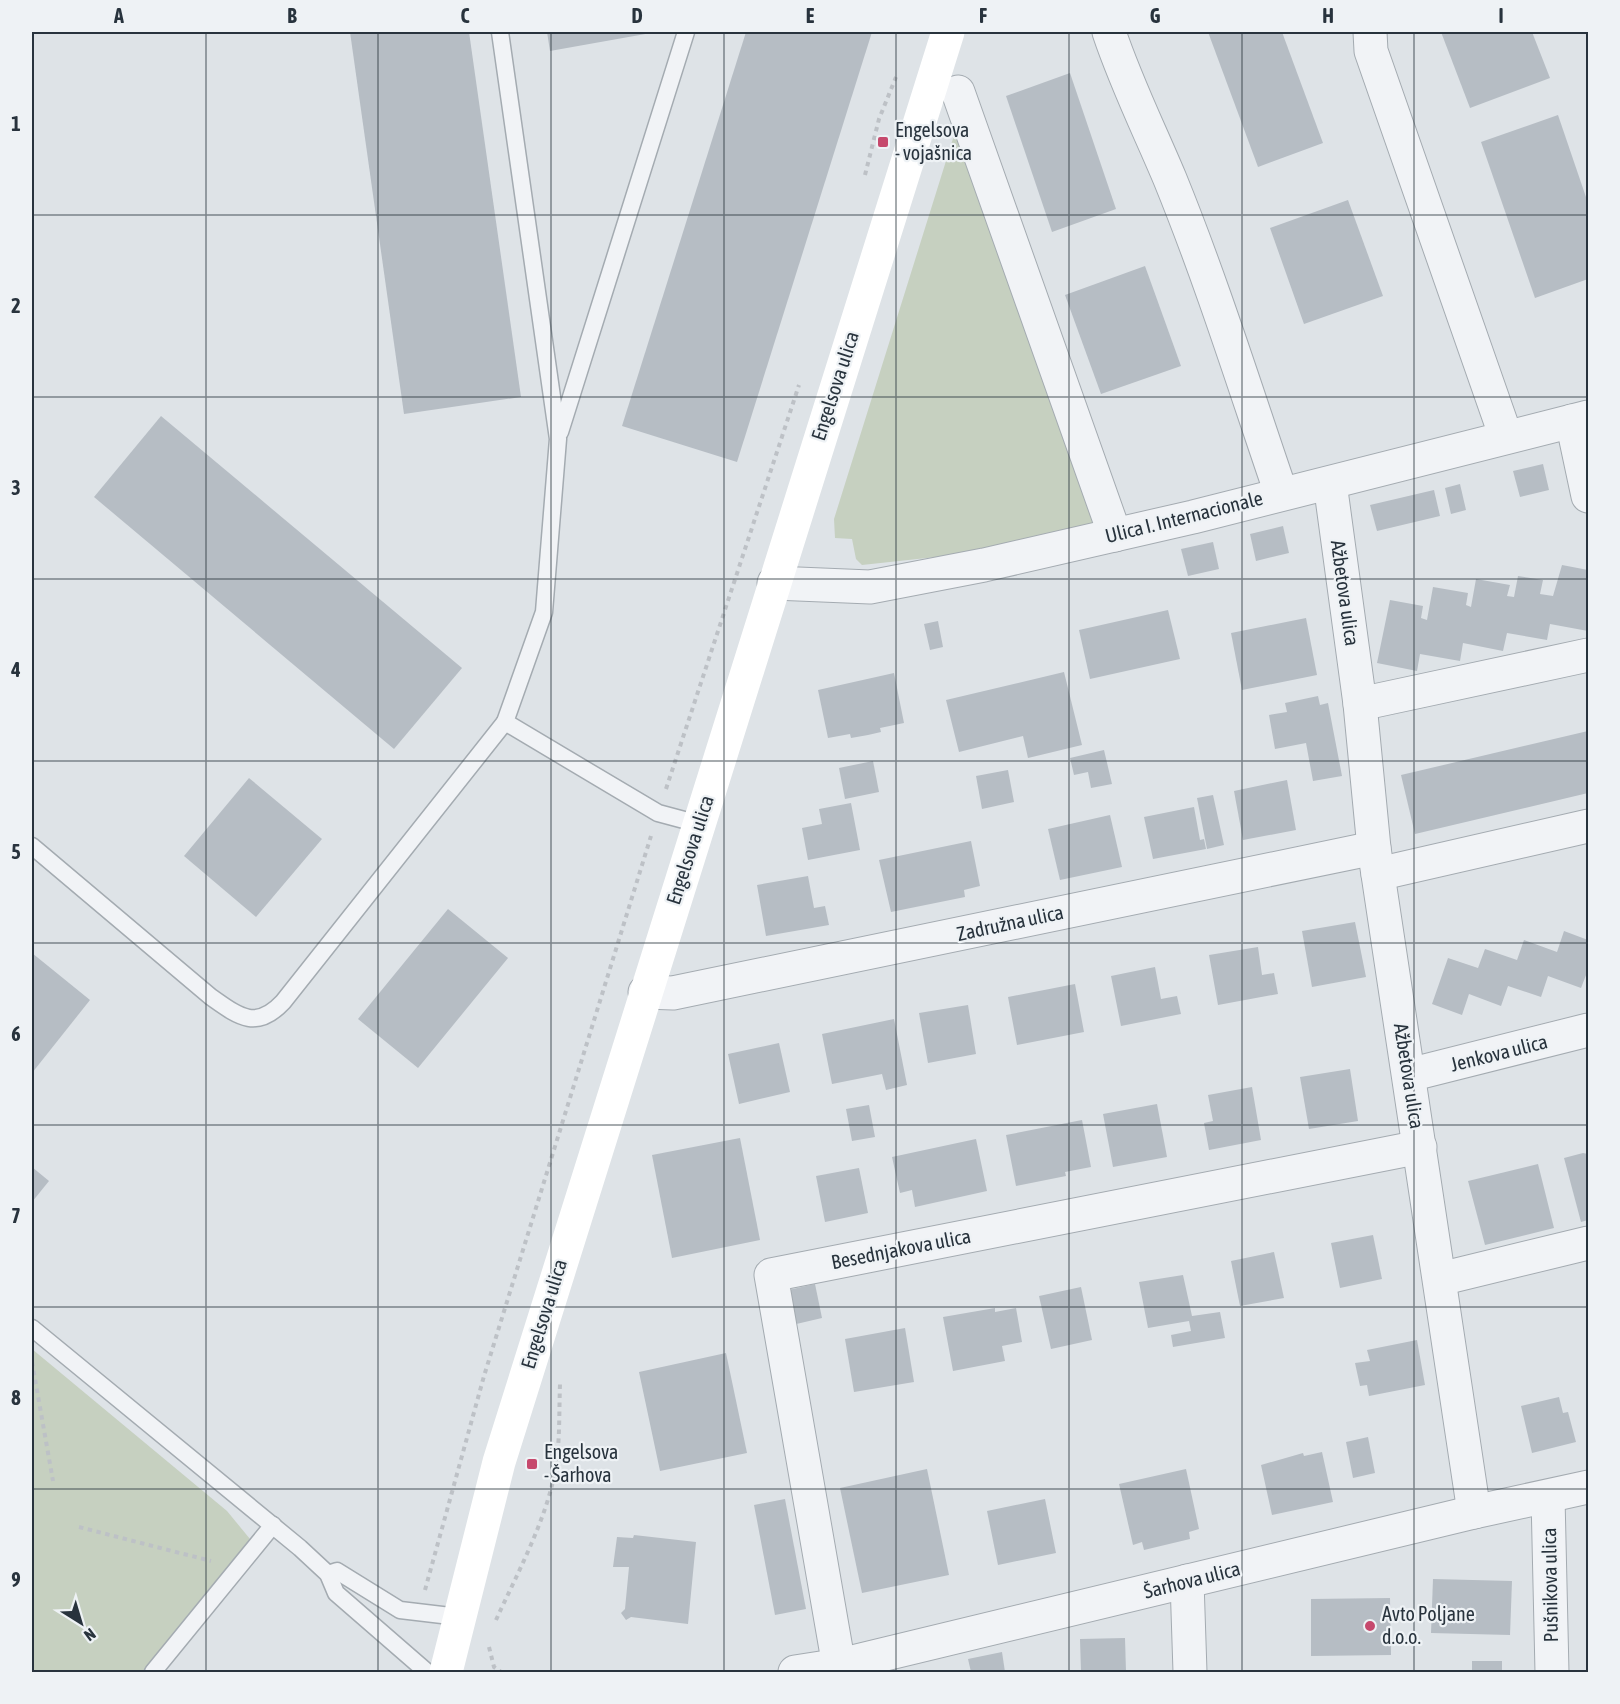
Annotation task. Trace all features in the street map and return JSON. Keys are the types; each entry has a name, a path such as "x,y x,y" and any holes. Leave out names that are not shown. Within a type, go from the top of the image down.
{"street":[{"name":"Engelsova ulica","path":"446,1672 502,1450 948,32"},
{"path":"1109,32 1141,117 1169,177 1281,493"},
{"path":"1370,32 1371,51 1506,437"},
{"path":"958,92 1114,535"},
{"name":"Ulica I. Internacionale","path":"774,583 870,587 984,565 1330,483 1580,419"},
{"path":"1580,419 1588,496"},
{"name":"Ažbetova ulica","path":"1330,483 1360,704 1376,861 1474,1512"},
{"path":"1360,704 1588,655"},
{"path":"1376,861 1588,826"},
{"name":"Zadružna ulica","path":"645,992 673,993 1376,861"},
{"name":"Jenkova ulica","path":"1409,1075 1588,1030"},
{"name":"Besednjakova ulica","path":"840,1669 771,1275 1420,1148"},
{"path":"1440,1279 1588,1243"},
{"name":"Šarhova ulica","path":"795,1672 840,1669 1187,1581 1588,1487"},
{"name":"Pušnikova ulica","path":"1548,1497 1552,1672"},
{"path":"1187,1581 1190,1672"}],"lane":[{"path":"32,846 211,997 243,1018 263,1017 274,1012 283,1002 505,722 544,612 558,439 500,32"},
{"path":"558,439 686,32"},
{"path":"505,722 658,813 699,824"},
{"path":"32,1328 273,1526 328,1574 336,1593 427,1672"},
{"path":"153,1672 273,1526"},
{"path":"328,1574 337,1572 400,1610 459,1617"}],"path":[{"path":"32,1362 53,1481"},
{"path":"79,1527 238,1568"}],"green space":[{"path":"961,113 1104,521 993,548 862,565 856,559 852,539 835,538 834,519"},
{"path":"32,1349 227,1511 250,1539 142,1672 32,1672"}],"building":[{"path":"350,32 469,32 521,397 404,414"},
{"path":"547,32 651,32 651,33 550,51"},
{"path":"746,32 872,32 737,462 622,426"},
{"path":"1208,32 1282,32 1323,143 1258,167"},
{"path":"1441,32 1532,32 1550,78 1470,108"},
{"path":"1070,73 1116,209 1052,232 1006,96"},
{"path":"1558,115 1588,203 1588,279 1535,298 1481,142"},
{"path":"1348,200 1383,296 1304,324 1270,228"},
{"path":"1145,266 1181,366 1101,394 1065,295"},
{"path":"161,416 462,668 394,749 94,497"},
{"path":"1543,464 1549,490 1520,497 1513,471"},
{"path":"1460,484 1466,510 1451,514 1445,488"},
{"path":"1434,490 1440,516 1377,531 1370,505"},
{"path":"1283,526 1289,553 1256,561 1250,534"},
{"path":"1213,542 1219,569 1188,576 1181,549"},
{"path":"1562,565 1588,570 1588,631 1550,624 1547,640 1507,633 1503,651 1463,643 1460,661 1420,654 1417,671 1377,663 1390,600 1423,606 1421,618 1427,620 1433,587 1468,593 1466,605 1471,607 1476,579 1510,585 1507,596 1514,597 1518,576 1543,580 1540,594 1553,596"},
{"path":"1168,610 1180,659 1090,679 1079,630"},
{"path":"1306,618 1317,675 1242,690 1231,633"},
{"path":"938,621 943,647 930,650 924,624"},
{"path":"1064,672 1082,745 1028,758 1023,736 959,752 946,700"},
{"path":"894,673 904,723 880,728 881,732 868,735 851,738 850,734 828,738 818,690"},
{"path":"1318,696 1320,705 1328,703 1342,776 1313,781 1306,743 1275,749 1269,715 1287,712 1285,703"},
{"path":"1588,731 1588,793 1415,834 1401,775"},
{"path":"1104,750 1112,784 1091,788 1088,772 1074,775 1070,758"},
{"path":"873,761 879,792 845,799 839,768"},
{"path":"1008,770 1014,802 982,809 976,776"},
{"path":"249,778 322,839 256,917 184,856"},
{"path":"1287,780 1296,830 1243,840 1234,791"},
{"path":"1213,795 1224,845 1207,849 1197,798"},
{"path":"851,803 860,850 808,860 802,828 822,824 819,809"},
{"path":"1194,807 1200,840 1204,839 1206,849 1153,859 1144,817"},
{"path":"1110,815 1122,867 1060,880 1048,829"},
{"path":"971,841 980,886 964,890 965,897 891,912 879,860"},
{"path":"808,876 814,908 825,906 829,925 766,936 757,885"},
{"path":"448,909 508,958 418,1068 358,1019"},
{"path":"1355,922 1366,977 1312,987 1302,931"},
{"path":"1564,931 1588,940 1588,970 1581,988 1548,976 1541,997 1508,986 1501,1006 1469,994 1462,1015 1432,1004 1448,958 1478,968 1485,949 1517,960 1524,940 1557,952"},
{"path":"1258,947 1262,975 1274,973 1278,994 1218,1005 1209,955"},
{"path":"32,953 90,1000 32,1073"},
{"path":"1155,967 1161,999 1177,996 1181,1014 1121,1026 1111,976"},
{"path":"1075,984 1084,1032 1017,1045 1008,997"},
{"path":"968,1005 976,1054 928,1063 919,1013"},
{"path":"894,1019 907,1085 886,1090 882,1074 832,1084 822,1034"},
{"path":"779,1043 790,1092 739,1104 728,1054"},
{"path":"1350,1069 1358,1121 1309,1129 1300,1077"},
{"path":"1252,1087 1261,1140 1209,1150 1204,1123 1213,1121 1208,1095"},
{"path":"1157,1104 1167,1157 1113,1167 1103,1114"},
{"path":"869,1105 875,1137 852,1141 846,1109"},
{"path":"1082,1120 1091,1167 1065,1172 1066,1176 1016,1186 1006,1135"},
{"path":"740,1138 760,1240 672,1258 652,1155"},
{"path":"976,1139 987,1191 915,1207 912,1190 900,1193 892,1157"},
{"path":"1583,1153 1588,1154 1588,1220 1581,1222 1564,1158"},
{"path":"1538,1164 1554,1228 1485,1245 1468,1181"},
{"path":"32,1167 49,1181 32,1202"},
{"path":"859,1168 868,1213 825,1222 816,1176"},
{"path":"1373,1235 1382,1279 1340,1288 1331,1243"},
{"path":"1274,1252 1284,1298 1240,1306 1231,1261"},
{"path":"1183,1275 1192,1316 1220,1312 1225,1338 1173,1347 1171,1335 1191,1331 1189,1321 1148,1328 1139,1282"},
{"path":"815,1284 822,1318 792,1325 784,1291"},
{"path":"1081,1287 1092,1340 1051,1349 1039,1296"},
{"path":"995,1308 995,1312 1016,1308 1022,1342 1002,1346 1005,1361 953,1371 943,1317"},
{"path":"905,1328 914,1382 854,1392 845,1339"},
{"path":"1417,1340 1425,1385 1369,1396 1367,1385 1360,1386 1355,1363 1370,1361 1367,1350"},
{"path":"726,1353 747,1453 660,1471 639,1372"},
{"path":"1559,1397 1563,1413 1568,1412 1576,1442 1532,1453 1521,1406"},
{"path":"1368,1437 1375,1473 1353,1478 1346,1442"},
{"path":"1322,1452 1333,1502 1272,1515 1261,1465 1303,1453 1304,1456"},
{"path":"927,1469 949,1575 862,1593 840,1488"},
{"path":"1186,1469 1199,1529 1189,1532 1190,1539 1144,1550 1142,1542 1133,1545 1119,1484"},
{"path":"785,1499 806,1609 775,1615 754,1505"},
{"path":"1045,1499 1056,1553 998,1565 987,1511"},
{"path":"634,1535 696,1542 688,1624 631,1617 626,1620 621,1613 625,1609 629,1567 613,1567 617,1537 633,1538"},
{"path":"1433,1579 1512,1581 1510,1635 1431,1633"},
{"path":"1390,1598 1391,1655 1311,1656 1311,1599"},
{"path":"1125,1638 1126,1672 1081,1672 1080,1639"},
{"path":"1002,1652 1005,1672 971,1672 968,1659"},
{"path":"1472,1661 1502,1661 1502,1672 1472,1672"}],"place":[{"name":"Engelsova - vojašnica","path":"883,142"},
{"name":"Engelsova - Šarhova","path":"532,1464"},
{"name":"Avto Poljane d.o.o.","path":"1370,1626"}]}
